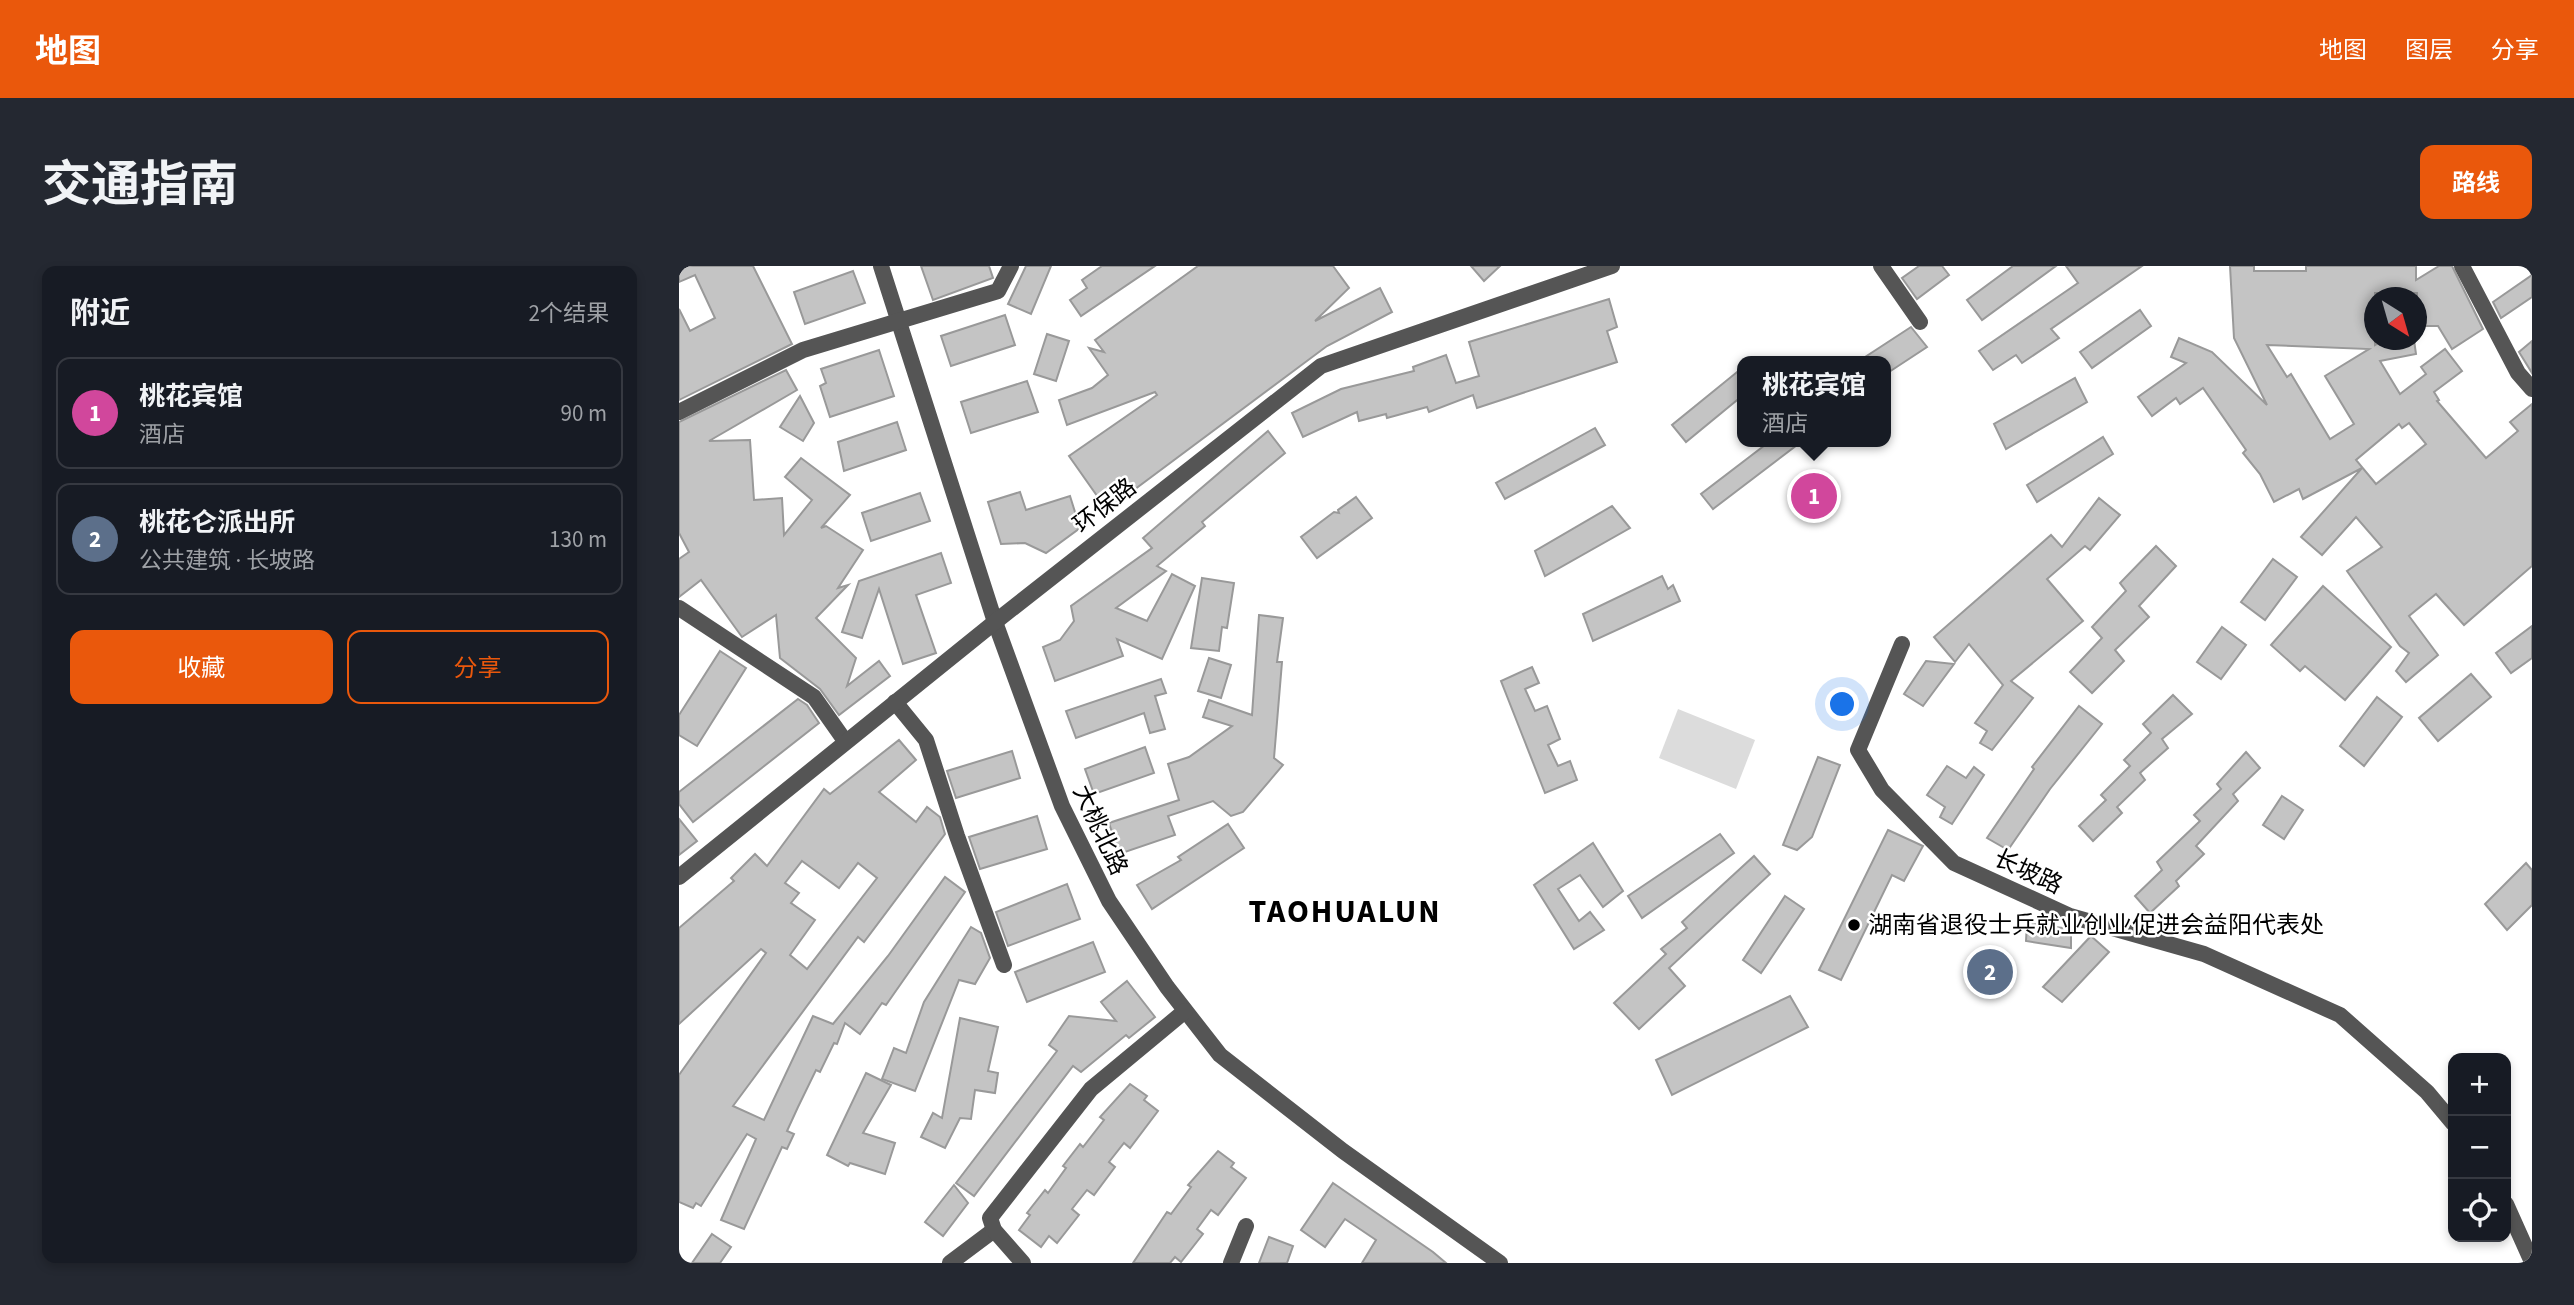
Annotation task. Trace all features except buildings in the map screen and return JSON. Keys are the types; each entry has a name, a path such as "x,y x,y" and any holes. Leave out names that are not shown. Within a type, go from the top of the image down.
{"street":[{"name":"大桃北路","path":"881,266 995,622 1062,806 1109,901 1185,1011 1220,1055 1343,1151 1500,1263"},
{"path":"679,412 803,349 998,291 1011,266"},
{"name":"环保路","path":"679,877 845,741 1321,366 1612,266"},
{"path":"1881,266 1920,322"},
{"path":"2462,266 2518,373 2532,389"},
{"path":"679,608 814,697 845,741"},
{"name":"长坡路","path":"1902,644 1858,750 1882,790 1954,863 2070,916 2204,954 2340,1015 2427,1092 2448,1117"},
{"path":"894,702 926,740 957,836 1004,965"},
{"path":"1023,1263 994,1230 990,1217 1091,1089 1185,1011"},
{"path":"2511,1215 2532,1262"},
{"path":"1231,1263 1246,1226"},
{"path":"950,1263 994,1230"}],"shaded area":[{"path":"1678,709 1755,740 1736,789 1659,758"}],"place":[{"name":"桃花宾馆","path":"1814,496"},
{"name":"湖南省退役士兵就业创业促进会益阳代表处","path":"1854,925"},
{"name":"桃花仑派出所","path":"1990,972"}],"district":[{"name":"TAOHUALUN","path":"1345,912"}]}
